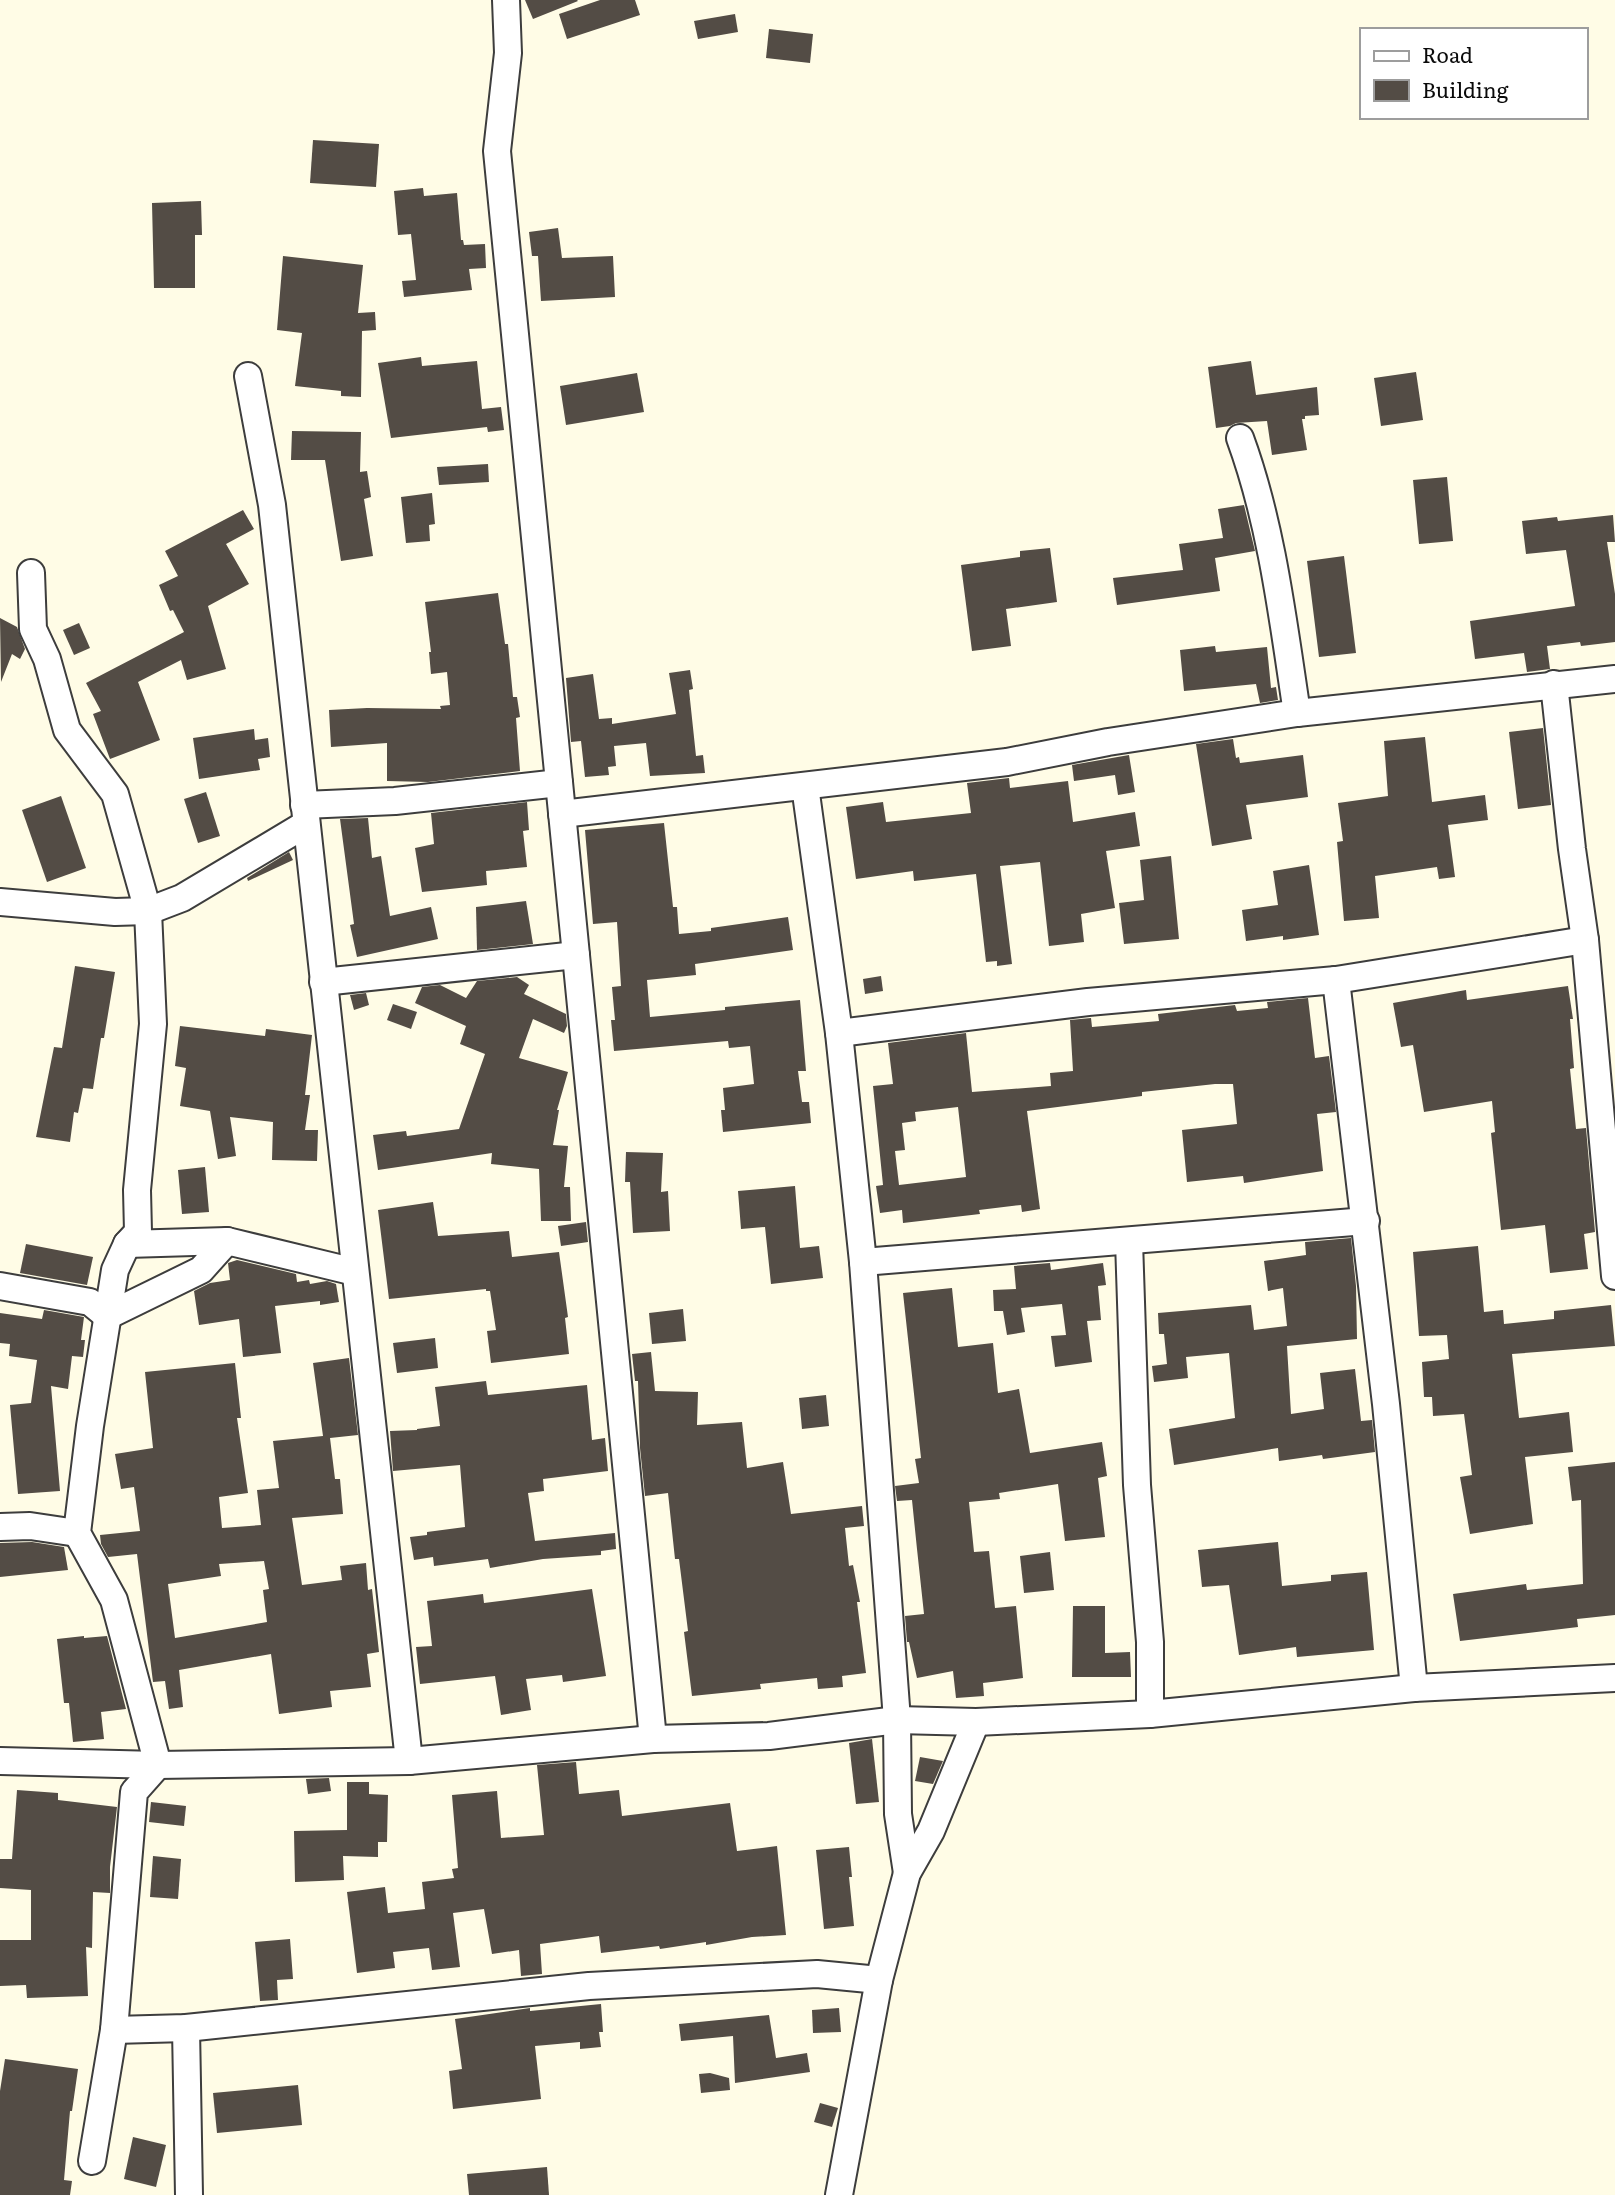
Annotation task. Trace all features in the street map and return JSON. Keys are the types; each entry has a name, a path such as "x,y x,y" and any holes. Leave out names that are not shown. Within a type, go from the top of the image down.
{"street":[{"path":"506,0 508,54 497,151 653,1739"},
{"path":"248,376 272,505 409,1761"},
{"path":"1240,438 1256,482 1284,626 1297,713"},
{"path":"31,573 33,629 47,659 67,730 115,794 148,911 153,1024 137,1190 138,1232 127,1244 116,1270 90,1426 77,1533 114,1600 158,1765"},
{"path":"562,814 1007,762 1108,741 1297,713 1615,679"},
{"path":"1554,684 1572,849 1586,940 1615,1276"},
{"path":"0,902 115,912 148,911 182,898 305,815 395,801 559,783"},
{"path":"805,786 839,1033 863,1262 897,1720 898,1814 907,1874"},
{"path":"839,1033 1087,1002 1336,980 1586,940"},
{"path":"324,982 576,955"},
{"path":"1336,980 1366,1221 1414,1688"},
{"path":"863,1262 1366,1221"},
{"path":"127,1244 228,1241 355,1272"},
{"path":"107,1316 201,1270 228,1241"},
{"path":"1129,1241 1137,1485 1150,1642 1150,1714"},
{"path":"0,1286 90,1302 107,1316"},
{"path":"0,1527 30,1527 77,1533"},
{"path":"0,1761 158,1765 409,1761 653,1739 769,1736 897,1720 976,1722 1150,1714 1414,1688 1615,1678"},
{"path":"839,2195 879,1980 907,1874 932,1831 976,1722"},
{"path":"92,2161 114,2030 134,1792 158,1765"},
{"path":"114,2030 186,2028 589,1986 817,1974 879,1980"},
{"path":"186,2028 189,2195"}],"building":[{"path":"525,0 577,0 578,1 533,19"},
{"path":"600,0 635,0 640,15 567,39 559,14"},
{"path":"735,14 738,32 698,39 694,21"},
{"path":"769,29 813,34 810,63 766,58"},
{"path":"313,140 379,144 376,187 310,183"},
{"path":"423,188 424,196 457,193 461,240 464,245 485,244 486,268 469,269 472,290 404,297 402,281 416,280 411,234 398,235 394,191"},
{"path":"201,201 202,235 195,235 195,288 154,288 152,203"},
{"path":"558,228 562,258 613,256 615,297 541,301 538,256 532,256 529,232"},
{"path":"283,256 363,265 358,313 375,312 376,330 362,331 361,397 341,396 341,391 295,386 302,333 277,330"},
{"path":"421,357 422,366 477,361 482,409 501,407 504,430 488,432 487,427 391,438 378,363"},
{"path":"1251,361 1256,395 1317,387 1319,415 1305,416 1305,419 1302,419 1307,450 1272,455 1267,421 1236,423 1216,428 1208,367"},
{"path":"1416,372 1423,420 1381,426 1374,378"},
{"path":"637,373 644,412 566,425 560,386"},
{"path":"292,431 361,432 360,472 367,471 371,497 364,499 373,556 341,561 325,460 291,460"},
{"path":"488,464 489,482 439,485 437,467"},
{"path":"1447,477 1453,541 1419,544 1413,480"},
{"path":"432,493 435,524 429,525 430,541 406,543 401,497"},
{"path":"1244,505 1255,551 1215,558 1220,591 1117,605 1113,578 1183,570 1179,544 1223,538 1218,509"},
{"path":"243,510 254,529 226,544 249,584 208,606 226,669 187,680 181,660 138,682 160,740 110,759 93,714 101,711 86,683 184,632 173,610 170,611 159,585 178,576 165,551"},
{"path":"1613,515 1615,542 1607,542 1615,594 1615,642 1547,646 1550,669 1527,672 1524,653 1475,659 1470,621 1575,606 1566,550 1526,554 1522,521 1557,517 1558,521"},
{"path":"1050,548 1057,602 1006,609 1011,646 972,651 961,565 1020,557 1020,551"},
{"path":"1344,556 1356,653 1319,657 1307,561"},
{"path":"498,593 505,644 508,644 513,697 517,697 520,717 516,718 520,771 428,782 387,781 387,743 331,747 329,710 441,709 440,706 450,705 447,672 431,674 425,602"},
{"path":"0,618 17,627 25,649 20,659 12,654 1,682"},
{"path":"79,623 90,648 74,655 63,630"},
{"path":"1215,646 1216,652 1267,647 1271,688 1276,687 1278,700 1260,703 1256,684 1184,691 1180,650"},
{"path":"690,670 693,689 689,690 696,756 703,755 705,773 650,776 646,743 614,746 616,766 608,767 609,775 585,777 581,741 571,742 566,678 593,674 599,719 612,718 612,724 676,714 669,673"},
{"path":"1543,728 1551,805 1518,809 1509,732"},
{"path":"254,729 255,740 268,738 270,757 258,759 260,770 199,779 193,738"},
{"path":"1425,737 1432,802 1485,795 1488,820 1448,825 1455,877 1439,879 1437,867 1375,876 1379,918 1344,921 1337,842 1343,841 1338,803 1388,796 1384,741"},
{"path":"1233,739 1236,758 1239,757 1240,763 1303,755 1308,797 1246,805 1252,839 1212,846 1196,744"},
{"path":"1129,755 1135,792 1118,795 1115,775 1074,781 1072,765"},
{"path":"1009,778 1010,788 1068,781 1073,822 1135,812 1140,846 1106,851 1115,908 1081,914 1084,942 1049,946 1040,862 1000,866 1012,964 997,966 997,961 986,962 976,874 914,881 913,871 856,879 846,807 883,802 886,822 971,813 967,783"},
{"path":"206,792 220,836 198,843 184,799"},
{"path":"61,796 86,868 47,882 22,810"},
{"path":"527,802 529,830 523,831 527,867 486,871 487,885 422,892 415,848 434,844 431,813"},
{"path":"368,818 372,858 381,856 390,916 431,907 438,939 357,957 350,925 354,924 340,819"},
{"path":"664,823 673,907 677,907 679,934 788,917 793,950 695,964 696,975 647,980 650,1017 800,1000 806,1071 798,1071 802,1102 809,1102 811,1123 723,1132 723,1088 754,1084 750,1046 729,1048 728,1041 614,1051 612,987 621,986 617,922 593,924 585,830"},
{"path":"289,852 293,860 248,881 247,878"},
{"path":"1171,856 1179,939 1124,944 1119,903 1144,900 1140,860"},
{"path":"1309,865 1319,935 1246,941 1242,910 1278,905 1273,871"},
{"path":"526,901 533,944 477,950 476,907"},
{"path":"75,966 115,972 93,1089 83,1088 78,1113 74,1112 70,1142 36,1137 54,1047 62,1048"},
{"path":"881,976 883,991 865,994 863,979"},
{"path":"517,977 529,985 524,994 566,1014 567,1026 564,1033 533,1019 519,1058 568,1072 557,1110 553,1145 568,1146 564,1187 570,1187 571,1221 541,1221 539,1169 491,1164 492,1153 378,1170 373,1135 406,1131 407,1136 459,1129 485,1054 460,1044 466,1026 415,1003 422,987 440,985 466,998 477,981"},
{"path":"1568,986 1573,1019 1570,1019 1574,1068 1570,1069 1576,1129 1586,1128 1595,1232 1584,1234 1588,1269 1550,1273 1545,1225 1501,1230 1491,1133 1495,1132 1492,1101 1424,1112 1413,1045 1401,1047 1393,1003 1466,990 1467,1000"},
{"path":"366,993 369,1005 354,1010 350,995"},
{"path":"1308,998 1315,1058 1329,1056 1336,1112 1317,1114 1323,1171 1244,1183 1243,1176 1187,1182 1182,1130 1237,1124 1233,1084 1215,1084 1142,1092 1142,1096 1027,1111 1040,1209 1022,1212 1021,1205 979,1210 980,1214 903,1223 902,1210 880,1213 876,1186 883,1185 873,1086 893,1084 888,1043 966,1033 972,1092 1051,1086 1050,1073 1073,1071 1070,1020 1091,1018 1092,1027 1159,1021 1158,1014 1235,1005 1237,1011 1268,1008 1267,1002","holes":["958,1107 966,1177 899,1185 895,1151 905,1150 902,1123 916,1121 915,1112"]},
{"path":"393,1004 417,1012 411,1029 387,1020"},
{"path":"180,1026 265,1036 266,1029 312,1035 305,1095 310,1095 305,1130 318,1130 317,1161 272,1160 273,1122 230,1117 236,1156 218,1159 210,1111 180,1106 186,1068 175,1066"},
{"path":"626,1152 663,1153 661,1192 668,1191 670,1231 633,1233 630,1182 625,1182"},
{"path":"205,1167 209,1212 182,1214 178,1170"},
{"path":"795,1186 800,1248 819,1246 823,1278 771,1284 765,1227 741,1229 738,1191"},
{"path":"433,1202 438,1236 509,1231 512,1257 559,1252 568,1317 565,1318 569,1354 491,1363 487,1331 496,1330 490,1291 486,1289 389,1299 378,1210"},
{"path":"586,1222 588,1242 561,1246 558,1226"},
{"path":"1351,1238 1356,1286 1357,1339 1287,1346 1291,1414 1324,1409 1320,1373 1355,1369 1361,1421 1372,1420 1375,1452 1323,1459 1322,1455 1279,1461 1278,1448 1174,1465 1169,1429 1235,1418 1229,1353 1186,1357 1188,1378 1154,1382 1152,1366 1167,1364 1164,1334 1159,1334 1158,1313 1251,1305 1254,1330 1287,1326 1283,1288 1268,1291 1264,1261 1306,1255 1305,1242"},
{"path":"26,1244 93,1257 87,1285 20,1273"},
{"path":"1478,1246 1484,1312 1503,1310 1504,1324 1554,1319 1554,1311 1611,1305 1615,1346 1512,1354 1519,1418 1569,1412 1573,1452 1525,1457 1533,1524 1470,1534 1460,1477 1472,1475 1464,1414 1433,1416 1432,1397 1424,1397 1422,1362 1449,1359 1447,1335 1419,1336 1413,1252"},
{"path":"237,1260 296,1274 297,1282 309,1280 310,1284 327,1281 336,1284 339,1302 320,1305 320,1301 275,1306 281,1353 243,1357 239,1319 199,1325 194,1291 210,1283 230,1280 228,1263"},
{"path":"1050,1263 1051,1270 1103,1263 1106,1285 1098,1286 1101,1320 1087,1321 1092,1362 1055,1367 1051,1336 1066,1335 1062,1304 1021,1308 1025,1332 1007,1335 1003,1311 994,1311 993,1290 1016,1289 1014,1266"},
{"path":"952,1288 958,1347 993,1343 998,1393 1019,1389 1030,1453 1102,1442 1107,1476 1098,1478 1105,1537 1065,1541 1058,1484 999,1493 1000,1499 969,1502 974,1552 989,1551 995,1608 1016,1606 1023,1678 983,1683 984,1696 956,1698 953,1671 917,1678 907,1642 905,1616 924,1614 912,1500 897,1501 895,1486 919,1483 915,1459 921,1458 903,1293"},
{"path":"683,1309 686,1341 652,1344 649,1313"},
{"path":"44,1310 84,1317 81,1340 85,1340 83,1357 72,1356 68,1389 51,1386 60,1491 18,1494 10,1405 31,1403 37,1360 9,1356 10,1344 0,1343 0,1313 42,1319"},
{"path":"435,1338 438,1368 397,1373 393,1343"},
{"path":"651,1352 655,1391 698,1392 697,1425 742,1422 747,1468 783,1462 791,1514 862,1506 864,1526 845,1528 849,1566 853,1565 860,1602 857,1602 866,1673 842,1676 843,1687 818,1689 817,1678 760,1684 761,1689 692,1696 684,1632 688,1631 679,1559 675,1559 668,1493 645,1496 638,1381 635,1381 632,1354"},
{"path":"349,1358 358,1435 330,1438 335,1479 340,1479 343,1514 292,1518 302,1585 342,1580 340,1566 366,1563 368,1590 372,1589 379,1652 367,1654 371,1687 330,1691 332,1707 279,1714 271,1654 179,1670 183,1707 169,1709 165,1681 153,1682 137,1554 108,1557 101,1544 100,1535 140,1531 134,1487 121,1489 115,1454 153,1448 145,1372 235,1363 241,1418 237,1418 248,1493 219,1497 222,1528 261,1525 257,1490 279,1488 273,1441 323,1436 313,1363","holes":["264,1561 269,1589 263,1590 267,1622 175,1638 168,1584 221,1576 219,1564"]},
{"path":"486,1381 488,1395 587,1385 592,1440 605,1438 608,1471 543,1479 544,1491 528,1493 535,1541 615,1533 616,1549 601,1551 601,1555 543,1559 490,1568 488,1559 434,1566 433,1557 414,1560 410,1537 465,1527 460,1465 393,1471 390,1431 440,1426 435,1387"},
{"path":"826,1395 829,1426 802,1429 799,1398"},
{"path":"1615,1462 1615,1615 1577,1619 1578,1627 1460,1641 1453,1594 1526,1584 1527,1590 1583,1584 1581,1500 1572,1501 1568,1467"},
{"path":"32,1542 64,1547 68,1570 0,1577 0,1543"},
{"path":"1278,1542 1282,1586 1331,1581 1331,1575 1367,1572 1374,1650 1297,1657 1296,1647 1239,1655 1229,1585 1202,1587 1198,1550"},
{"path":"1050,1552 1054,1590 1024,1593 1020,1556"},
{"path":"592,1589 606,1676 563,1682 562,1675 526,1679 531,1710 501,1715 495,1676 420,1684 416,1647 432,1646 427,1601 483,1594 484,1603"},
{"path":"1073,1606 1105,1606 1105,1653 1130,1652 1131,1677 1072,1677"},
{"path":"107,1636 126,1709 101,1712 104,1739 73,1742 69,1703 64,1703 57,1639"},
{"path":"872,1739 879,1802 856,1804 849,1743"},
{"path":"920,1757 943,1761 933,1784 915,1781"},
{"path":"576,1762 579,1794 619,1790 622,1816 730,1803 737,1851 777,1846 786,1935 752,1937 706,1945 706,1942 660,1949 659,1946 601,1953 599,1936 540,1944 542,1974 521,1976 519,1950 492,1954 484,1909 453,1913 460,1967 432,1970 429,1948 393,1952 395,1968 357,1973 347,1892 385,1887 388,1913 425,1909 422,1882 454,1878 452,1869 458,1868 452,1795 497,1791 501,1838 544,1835 537,1765"},
{"path":"329,1778 331,1791 308,1794 306,1779"},
{"path":"347,1782 369,1782 369,1794 388,1795 387,1842 378,1842 378,1857 343,1856 344,1880 295,1882 294,1831 347,1830"},
{"path":"17,1790 58,1793 58,1800 117,1807 110,1867 110,1893 93,1892 92,1948 86,1947 88,1996 27,1998 26,1985 0,1986 0,1940 31,1940 31,1890 0,1888 0,1859 12,1859"},
{"path":"151,1802 186,1806 184,1826 149,1822"},
{"path":"849,1847 854,1926 824,1929 816,1850"},
{"path":"153,1856 181,1859 178,1899 150,1897"},
{"path":"290,1939 293,1979 277,1980 278,2000 260,2001 255,1942"},
{"path":"601,2004 601,2047 580,2049 580,2042 535,2046 541,2099 453,2109 449,2071 462,2069 455,2019 530,2008 530,2011"},
{"path":"839,2008 841,2032 813,2033 812,2010"},
{"path":"769,2015 776,2058 807,2053 810,2072 735,2083 733,2036 681,2041 679,2024"},
{"path":"5,2059 78,2069 70,2111 64,2180 72,2181 70,2195 0,2195 0,2091"},
{"path":"710,2073 729,2078 730,2090 701,2093 699,2074"},
{"path":"298,2085 302,2125 217,2133 213,2093"},
{"path":"820,2103 838,2108 832,2127 814,2122"},
{"path":"133,2137 166,2145 156,2187 124,2179"},
{"path":"547,2167 549,2195 469,2195 467,2174"}]}
